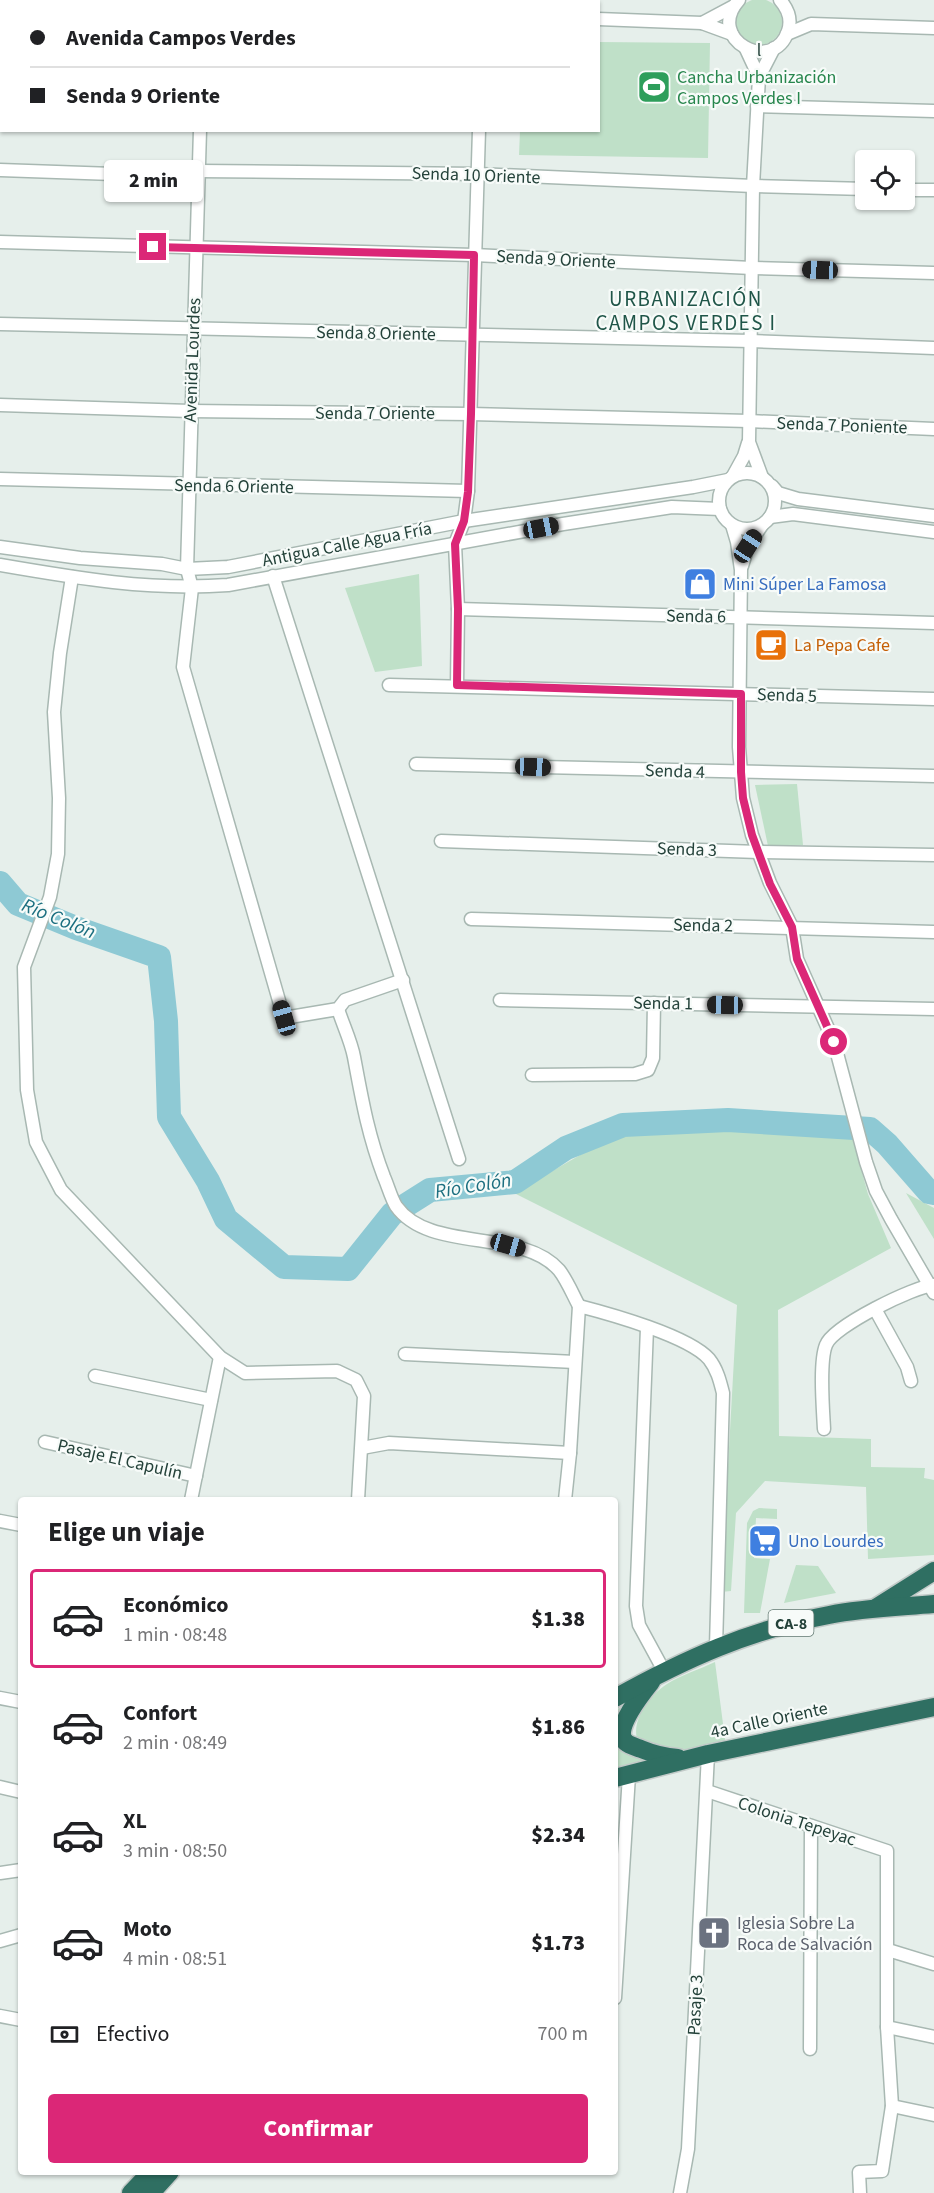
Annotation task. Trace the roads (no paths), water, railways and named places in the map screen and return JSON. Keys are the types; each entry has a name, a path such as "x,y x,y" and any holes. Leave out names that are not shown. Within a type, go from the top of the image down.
{"highway":[{"path":"875,1609 934,1572"},
{"name":"CA-8","path":"618,1696 660,1673 716,1647 767,1629 802,1620 875,1609 934,1604"},
{"path":"660,1673 625,1719 622,1736 629,1744 645,1751 688,1759"},
{"name":"4a Calle Oriente","path":"622,1776 708,1754 934,1707"},
{"path":"131,2193 148,2175"},
{"path":"151,2193 167,2175"}],"street":[{"path":"702,23 736,3"},
{"name":"l","path":"736,3 729,20 732,34 735,40 746,49 760,52 779,45 787,34 790,21 784,4"},
{"path":"784,4 811,24"},
{"path":"600,19 702,23 732,34"},
{"path":"787,34 811,24 934,28"},
{"path":"774,48 759,77 757,106 753,186 749,442 744,456 719,493 720,509 724,518 732,525 742,528 752,529 766,521 793,514 934,532"},
{"path":"746,49 759,77"},
{"path":"757,106 934,111"},
{"name":"Avenida Lourdes","path":"192,588 187,569 200,132"},
{"path":"457,685 458,609 455,544 464,521 468,492 479,132"},
{"name":"Senda 10 Oriente","path":"0,171 478,174 855,189"},
{"path":"915,190 934,190"},
{"name":"Senda 9 Oriente","path":"0,242 474,255 752,268 934,273"},
{"name":"Senda 8 Oriente","path":"0,324 751,341 934,348"},
{"name":"Senda 7 Oriente","path":"0,405 190,411 471,414 749,421"},
{"name":"Senda 7 Poniente","path":"749,421 934,429"},
{"path":"741,570 748,546 766,521 775,502 775,495 765,479 749,442"},
{"path":"730,478 748,472 765,479 778,493 788,497 934,516"},
{"name":"Antigua Calle Agua Fría","path":"0,547 80,558 162,564 187,569 228,567 464,521 693,487 730,478"},
{"name":"Senda 6 Oriente","path":"0,480 468,492"},
{"name":"Antigua Calle Agua Fría","path":"0,565 72,577 192,588 228,585 563,524 672,507 720,509"},
{"path":"732,525 741,570 743,798 758,852 770,884 792,927 797,959 834,1042 847,1095 876,1191 932,1288 875,1309 841,1328 826,1345 823,1381 824,1429"},
{"path":"273,576 459,1159"},
{"path":"72,577 60,653 54,712 59,798 58,854 50,897 24,967 27,1090 36,1142 61,1190 220,1357 245,1373 336,1371 356,1380 364,1396 358,1497"},
{"path":"192,588 183,667 284,1018 338,1009 345,999 403,980"},
{"name":"Senda 6","path":"458,609 934,623"},
{"name":"Senda 5","path":"389,685 934,699"},
{"name":"Senda 4","path":"416,764 934,777"},
{"name":"Senda 3","path":"441,841 758,852 934,855"},
{"name":"Senda 2","path":"471,919 934,932"},
{"name":"Senda 1","path":"500,1000 934,1009"},
{"path":"532,1075 635,1074 648,1070 653,1058 654,1003"},
{"path":"338,1009 354,1056 356,1077 372,1144 396,1206 413,1223 467,1239 508,1245 545,1259 559,1270 579,1306 565,1497"},
{"path":"579,1306 613,1315 694,1346 709,1359 720,1376 723,1393 716,1647"},
{"path":"875,1309 907,1367 912,1381"},
{"path":"647,1328 636,1606 639,1625 660,1673"},
{"path":"405,1354 575,1362"},
{"path":"192,1497 220,1357"},
{"path":"95,1376 211,1400"},
{"name":"Pasaje El Capulín","path":"45,1442 196,1476"},
{"path":"362,1448 389,1443 570,1453"},
{"path":"0,1521 18,1524"},
{"path":"0,1698 18,1701"},
{"name":"Pasaje 3","path":"680,2193 688,2149 708,1754"},
{"path":"618,1903 622,1776"},
{"path":"0,1787 18,1791"},
{"name":"Colonia Tepeyac","path":"706,1791 887,1851 888,1950"},
{"path":"810,2049 811,1826"},
{"path":"0,1873 18,1870"},
{"path":"0,1941 18,1936"},
{"path":"860,2193 859,2172 882,2171 892,2106 887,2027 888,1950 934,1964"},
{"path":"0,2016 18,2019"},
{"path":"887,2027 934,2037"},
{"path":"892,2106 934,2115"}],"waterway":[{"name":"Río Colón","path":"0,883 18,904 76,928 159,957 166,1021 169,1117 208,1181 226,1219 284,1267 348,1269 392,1214 430,1190 515,1182 566,1148 623,1125 728,1120 870,1129 887,1144 929,1192 934,1193"}],"place":[{"name":"Cancha Urbanización Campos Verdes I","path":"654,87"},
{"name":"Mini Súper La Famosa","path":"700,584"},
{"name":"La Pepa Cafe","path":"771,645"},
{"name":"Uno Lourdes","path":"765,1541"},
{"name":"Iglesia Sobre La Roca de Salvación","path":"714,1933"}],"district":[{"name":"URBANIZACIÓN CAMPOS VERDES I","path":"686,311"}]}
